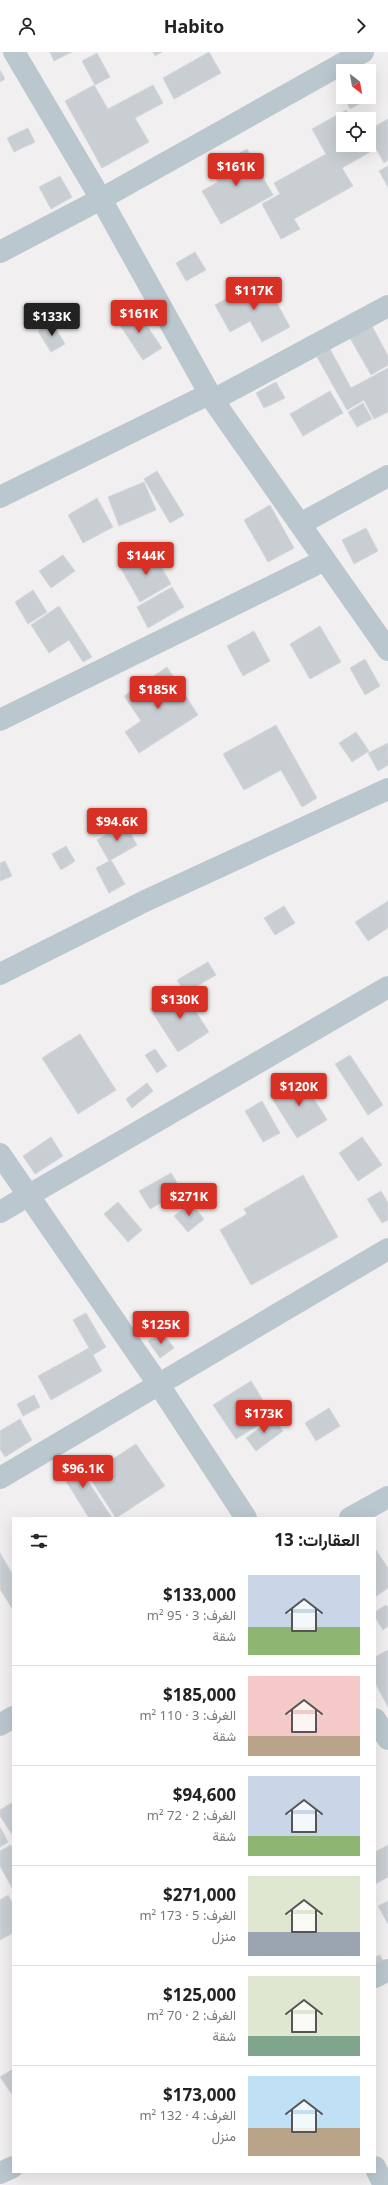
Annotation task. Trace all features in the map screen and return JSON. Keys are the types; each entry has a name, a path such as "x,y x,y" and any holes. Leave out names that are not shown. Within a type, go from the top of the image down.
{"street":[{"path":"14,52 101,199 211,397 388,650"},
{"path":"0,252 101,199 363,52"},
{"path":"0,497 211,397 388,306"},
{"path":"300,524 388,476"},
{"path":"0,720 325,560"},
{"path":"0,974 145,901 388,789"},
{"path":"0,1212 388,987"},
{"path":"0,1154 159,1385 245,1517"},
{"path":"0,1478 388,1249"},
{"path":"352,1517 388,1497"},
{"path":"0,1725 12,1718"},
{"path":"376,1721 388,1739"},
{"path":"376,1976 388,1970"},
{"path":"0,2173 12,2167"},
{"path":"376,2169 384,2185"}],"building":[{"path":"50,52 72,52 54,61"},
{"path":"153,52 162,52 155,56"},
{"path":"209,52 221,73 174,99 163,78"},
{"path":"97,53 110,77 95,85 82,61"},
{"path":"0,70 5,79 0,82"},
{"path":"94,85 108,109 153,85 163,103 135,118 149,142 102,168 65,101"},
{"path":"348,104 359,104 350,109"},
{"path":"336,116 336,152 370,152 342,168 353,186 294,219 300,229 281,239 262,204 280,194 274,183 326,154 312,129"},
{"path":"388,119 388,160 384,163 376,149 376,126"},
{"path":"28,128 35,142 14,152 7,138"},
{"path":"247,149 273,195 221,224 202,191 218,182 211,169"},
{"path":"388,166 388,187 379,171"},
{"path":"60,176 72,197 51,209 39,187"},
{"path":"195,252 206,270 186,281 176,263"},
{"path":"263,278 290,327 262,342 250,321 230,332 215,305"},
{"path":"134,307 162,348 143,360 116,319"},
{"path":"52,322 65,344 51,352 38,331"},
{"path":"372,326 388,356 388,365 371,375 350,338"},
{"path":"330,349 351,388 388,368 388,412 374,419 364,400 347,410 317,357"},
{"path":"276,382 285,398 264,408 256,393"},
{"path":"330,391 343,413 303,436 290,414"},
{"path":"363,403 372,419 357,427 348,412"},
{"path":"157,471 184,515 170,523 144,479"},
{"path":"144,482 156,510 119,526 108,497"},
{"path":"97,498 113,527 83,543 68,515"},
{"path":"270,505 294,548 268,562 244,520"},
{"path":"366,528 378,551 354,564 342,540"},
{"path":"151,549 171,584 140,602 120,567"},
{"path":"63,555 75,571 51,588 39,571"},
{"path":"172,587 184,607 148,628 137,607"},
{"path":"33,590 47,612 28,624 15,602"},
{"path":"59,606 92,657 83,662 69,640 49,653 31,625"},
{"path":"320,626 341,662 310,679 290,644"},
{"path":"254,631 270,661 243,676 227,646"},
{"path":"365,659 380,686 365,695 350,668"},
{"path":"167,667 198,715 139,753 125,732 141,721 124,696"},
{"path":"276,725 317,798 302,807 281,770 244,790 223,754"},
{"path":"356,732 369,751 352,762 339,743"},
{"path":"388,743 388,765 378,771 368,753"},
{"path":"125,824 137,845 109,861 97,840"},
{"path":"66,846 75,861 61,870 52,854"},
{"path":"111,860 125,884 109,893 96,868"},
{"path":"5,861 12,876 0,881 0,863"},
{"path":"388,901 388,928 368,941 355,922"},
{"path":"284,906 295,923 275,935 264,918"},
{"path":"208,962 216,975 185,993 177,980"},
{"path":"181,989 209,1032 178,1052 150,1009"},
{"path":"80,1034 116,1090 78,1114 42,1058"},
{"path":"155,1049 167,1066 157,1073 145,1055"},
{"path":"350,1055 383,1105 368,1115 335,1064"},
{"path":"300,1076 327,1120 297,1138 270,1095"},
{"path":"147,1083 153,1091 132,1108 126,1099"},
{"path":"262,1101 280,1133 263,1142 245,1111"},
{"path":"51,1137 63,1156 35,1174 23,1156"},
{"path":"362,1137 382,1165 358,1181 339,1153"},
{"path":"171,1173 182,1191 150,1209 139,1191"},
{"path":"303,1175 338,1237 251,1285 220,1230 247,1214 244,1209"},
{"path":"381,1191 388,1203 388,1220 382,1223 367,1199"},
{"path":"118,1202 142,1230 128,1242 104,1214"},
{"path":"191,1203 204,1219 188,1232 174,1216"},
{"path":"86,1313 106,1347 93,1355 73,1320"},
{"path":"162,1332 174,1348 160,1358 148,1341"},
{"path":"89,1348 102,1371 51,1400 38,1376"},
{"path":"251,1381 273,1416 236,1439 213,1405"},
{"path":"34,1395 40,1407 23,1416 17,1404"},
{"path":"329,1408 340,1426 316,1441 305,1423"},
{"path":"273,1418 283,1431 256,1451 246,1438"},
{"path":"20,1419 32,1440 5,1457 0,1449 0,1431"},
{"path":"136,1444 165,1486 115,1517 88,1475"},
{"path":"71,1455 111,1517 88,1517 56,1465"},
{"path":"376,1550 388,1568 388,1588 376,1596"},
{"path":"0,1553 12,1573 12,1608 0,1589"},
{"path":"386,1605 388,1607 388,1626 383,1630 376,1619 376,1611"},
{"path":"388,1650 388,1707 376,1685 376,1656"},
{"path":"12,1803 12,1834 0,1816 0,1810"},
{"path":"0,1827 8,1842 0,1847"},
{"path":"11,1845 12,1847 12,1888 0,1866 0,1851"},
{"path":"388,1845 388,1877 376,1883 376,1851"},
{"path":"8,1895 12,1902 12,1934 0,1940 0,1900"},
{"path":"388,1901 388,1924 378,1906"},
{"path":"380,1955 386,1966 376,1971 376,1957"},
{"path":"12,2070 12,2095 0,2077"}]}
